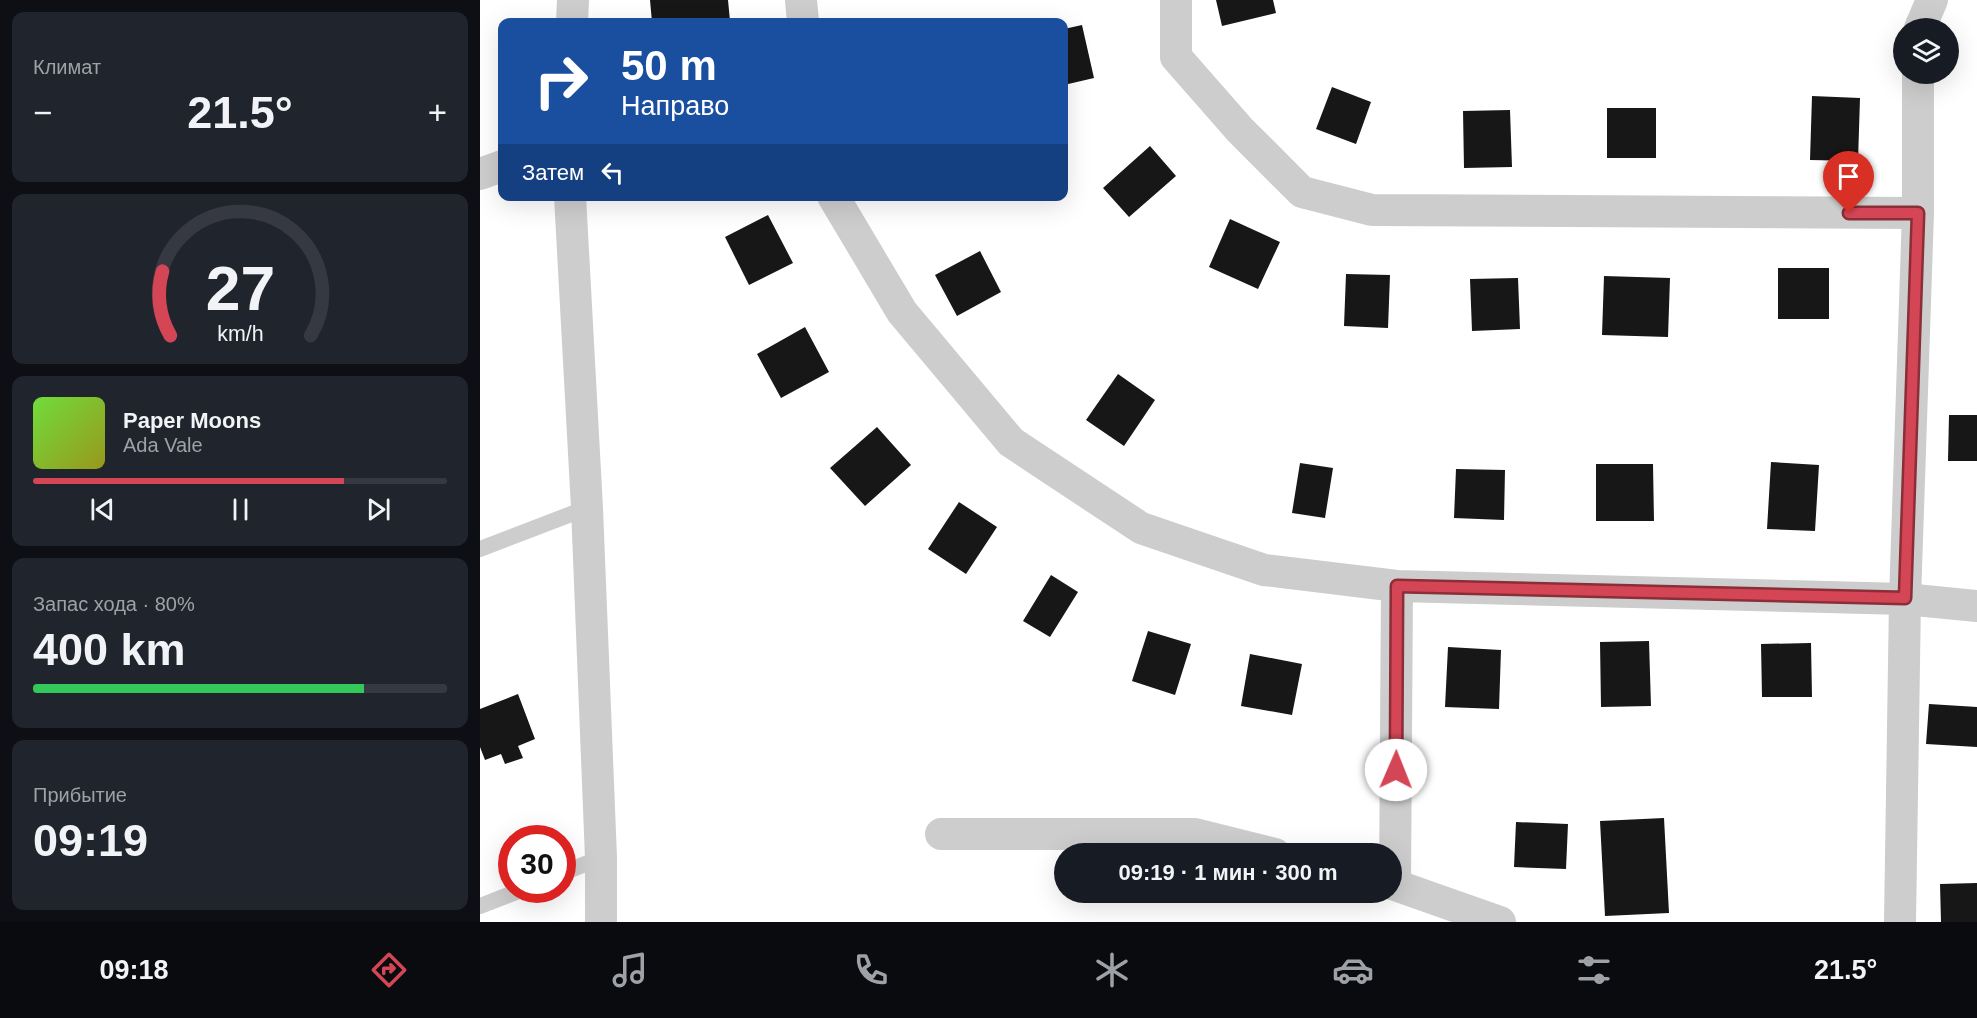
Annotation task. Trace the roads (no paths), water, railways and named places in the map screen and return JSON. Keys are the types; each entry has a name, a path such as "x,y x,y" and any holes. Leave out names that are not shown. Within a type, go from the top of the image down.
{"street":[{"path":"572,18 573,0"},
{"path":"801,0 803,18"},
{"path":"1176,0 1176,57 1240,130 1302,192 1372,210 1918,213"},
{"path":"1924,18 1932,0"},
{"path":"1900,922 1905,598 1918,213 1918,84"},
{"path":"480,174 498,167"},
{"path":"570,201 587,508 601,858 601,922"},
{"path":"836,201 902,312 1011,442 1141,528 1264,570 1397,586 1905,598 1977,606"},
{"path":"1394,843 1397,586"},
{"path":"941,834 1195,834 1231,843"},
{"path":"1402,887 1500,922"}],"lane":[{"path":"480,549 587,508"},
{"path":"576,868 601,858"},
{"path":"480,906 498,899"}]}
